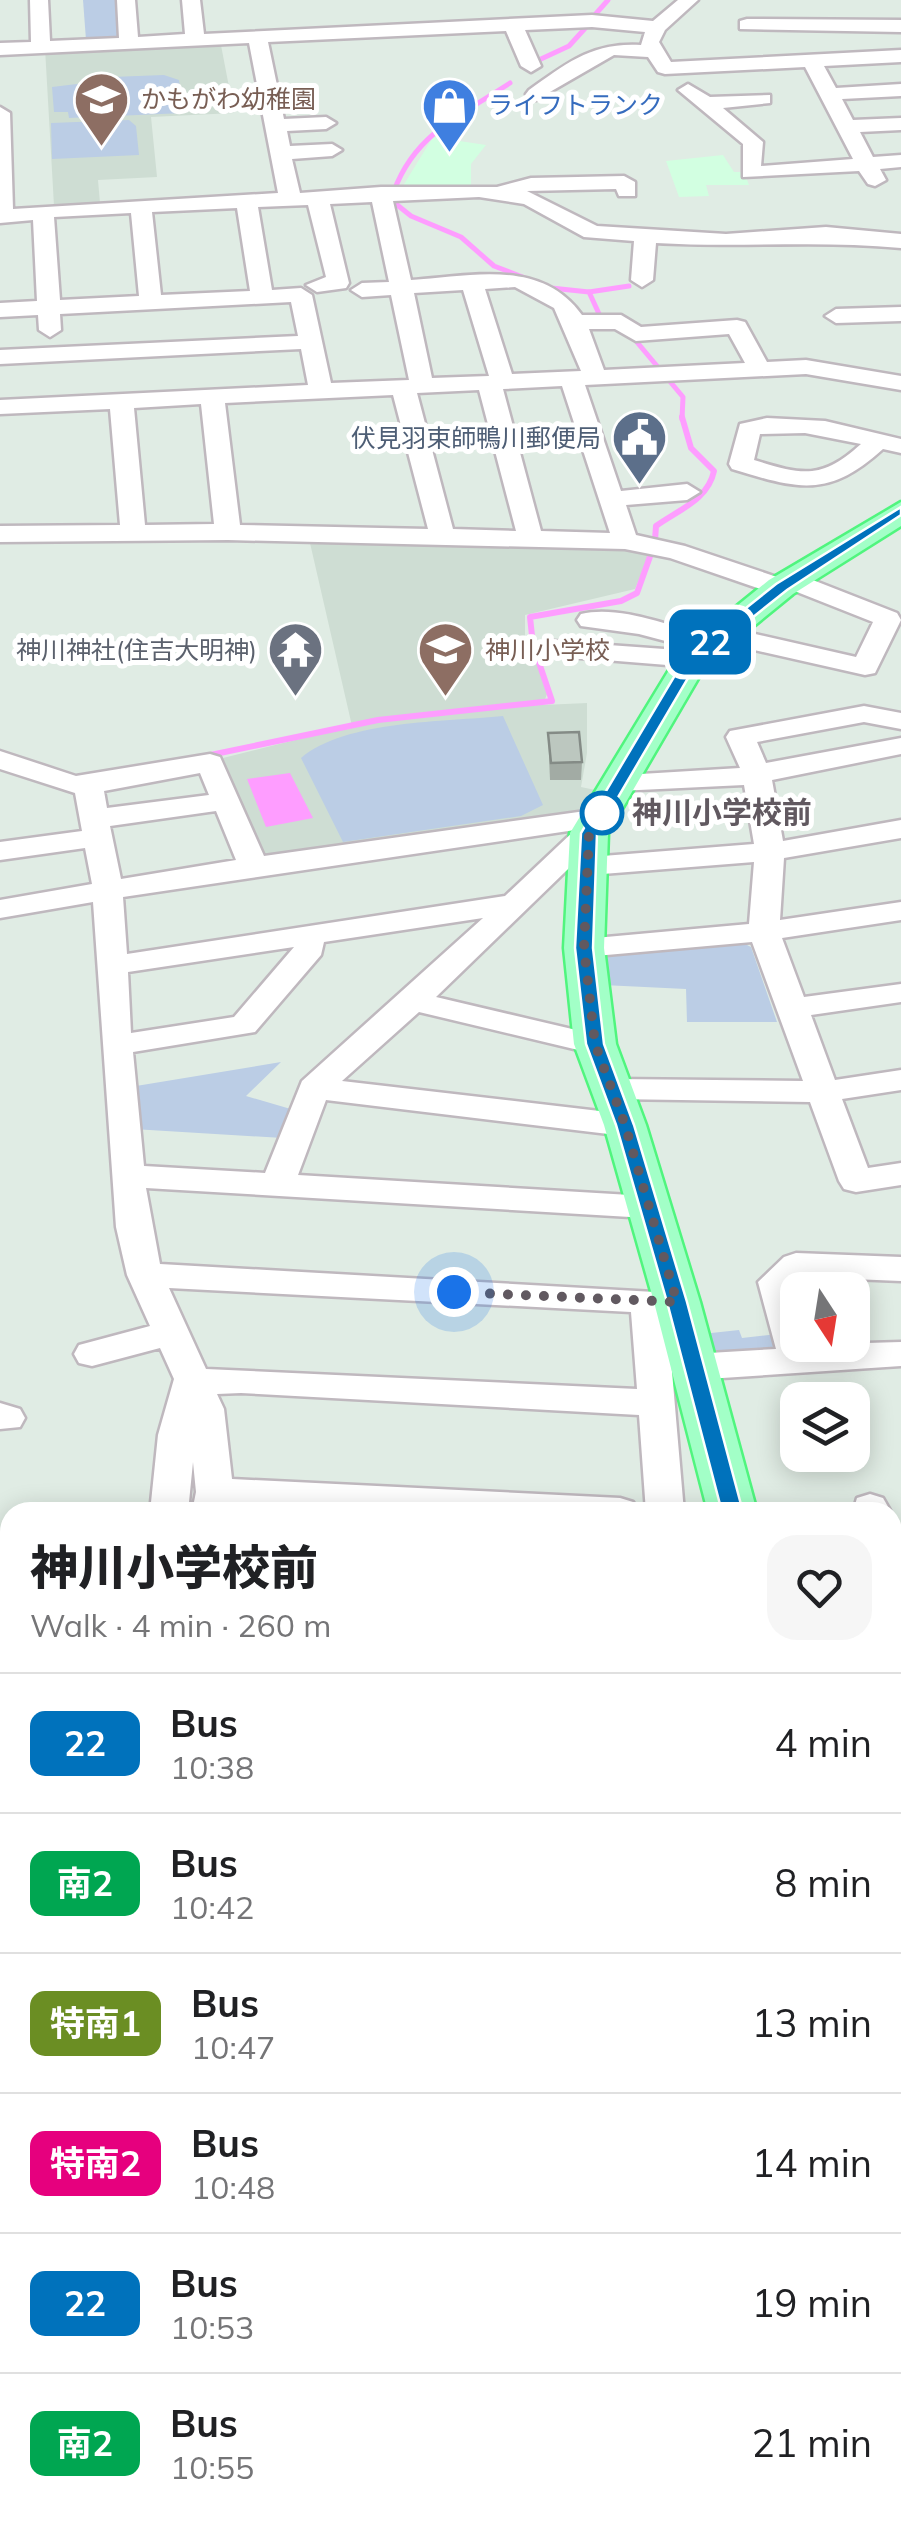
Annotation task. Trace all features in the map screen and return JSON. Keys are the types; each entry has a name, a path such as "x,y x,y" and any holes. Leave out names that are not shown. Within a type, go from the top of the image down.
{"main road":[{"path":"729,1502 692,1368 663,1302 647,1207 619,1107 595,1044 584,948 599,825 706,646 786,584 901,512"}],"street":[{"path":"39,0 41,45"},
{"path":"126,0 129,40"},
{"path":"191,0 195,38"},
{"path":"580,0 588,21"},
{"path":"650,0 687,2"},
{"path":"743,0 755,62"},
{"path":"687,2 657,27 650,42 665,68 901,56"},
{"path":"0,49 257,35 435,20 512,24 588,21 657,27"},
{"path":"512,24 536,81 611,48 655,51"},
{"path":"747,25 901,26"},
{"path":"257,35 288,190"},
{"path":"810,58 863,164 890,186"},
{"path":"828,94 901,90"},
{"path":"762,99 696,97 753,142 750,173 901,161"},
{"path":"0,113 1,217 246,200 338,178"},
{"path":"275,126 326,123"},
{"path":"845,127 901,124"},
{"path":"281,153 332,150"},
{"path":"148,178 151,303"},
{"path":"500,192 531,184 624,182"},
{"path":"862,237 855,197 890,186"},
{"path":"288,190 317,196 500,192 530,198 583,230 646,237 726,242 826,234 901,241"},
{"path":"391,192 413,386 443,538"},
{"path":"317,196 343,285 402,287 516,280 532,284 566,304 575,322 583,377 611,499 625,541"},
{"path":"246,200 262,297"},
{"path":"43,212 53,379"},
{"path":"642,280 646,237"},
{"path":"472,284 531,540"},
{"path":"0,310 302,295 321,390"},
{"path":"836,316 901,314"},
{"path":"575,322 621,322 636,334 737,327 759,368"},
{"path":"0,407 53,379 311,342"},
{"path":"0,357 120,401 806,366 901,383"},
{"path":"718,370 730,397"},
{"path":"212,396 228,532"},
{"path":"120,401 134,533"},
{"path":"764,424 889,443 823,482 810,484 741,464 749,429 764,424"},
{"path":"611,499 688,492"},
{"path":"1,528 625,541 676,551 786,584 888,620 865,667 706,646 553,649"},
{"path":"590,620 642,626 706,646"},
{"path":"901,722 864,714 740,736 756,772 770,852 764,932 856,1181 901,1174"},
{"path":"0,909 90,897 108,890 253,866 599,825 756,772 901,746"},
{"path":"0,760 32,765 72,786 210,764 253,866"},
{"path":"88,784 108,890 116,1045 133,1227 145,1275 206,1409 213,1502"},
{"path":"0,851 226,802"},
{"path":"599,825 770,852 901,829"},
{"path":"278,1184 314,1088 413,1001 599,825"},
{"path":"112,965 513,904"},
{"path":"584,948 764,932 901,911"},
{"path":"116,1045 244,1025 310,948 306,935"},
{"path":"792,1008 901,992"},
{"path":"413,1001 595,1044"},
{"path":"314,1088 619,1107 823,1092 901,1080"},
{"path":"128,1176 647,1207"},
{"path":"788,1272 796,1265 901,1269"},
{"path":"145,1275 663,1302 658,1403 664,1502"},
{"path":"92,1354 172,1333"},
{"path":"870,1356 901,1354"},
{"path":"692,1368 782,1362"},
{"path":"191,1382 278,1382 658,1403"},
{"path":"170,1502 178,1434 191,1382"}],"shaded area":[{"path":"83,0 119,0 123,38 86,40"},
{"name":"かもがわ幼稚園","path":"220,40 234,113 151,117 157,177 98,180 100,203 54,206 45,48"},
{"path":"164,75 179,80 184,113 69,118 68,112 54,112 52,87 85,83 85,78"},
{"path":"129,120 136,126 139,155 52,159 51,123"},
{"name":"ライフトランク","path":"433,137 486,145 471,164 471,189 401,189"},
{"path":"723,155 734,172 744,172 749,185 706,185 709,196 679,197 666,161"},
{"name":"神川小学校","path":"310,543 651,551 635,589 525,615 525,647 532,648 547,694 543,705 587,703 587,753 581,787 600,791 577,812 272,856 260,854 223,758 352,726"},
{"path":"503,716 543,805 521,816 343,842 301,758 343,736 369,730"},
{"path":"290,773 313,818 266,827 247,779"},
{"path":"737,940 751,947 777,1022 687,1022 686,989 603,985 601,960 613,952"},
{"path":"281,1062 246,1096 294,1110 283,1138 133,1129 130,1087"},
{"path":"739,1330 742,1338 778,1334 780,1341 763,1352 743,1355 703,1345 702,1334"}],"building":[{"path":"579,732 582,762 551,763 548,733"}],"waterway":[{"path":"593,17 608,0"},
{"path":"541,59 569,46 589,24"},
{"path":"510,83 423,144 399,178 391,200 411,216 461,237 494,266 551,288 589,292"},
{"path":"589,292 629,286"},
{"path":"589,292 600,316"},
{"path":"631,335 683,397 682,417"},
{"path":"655,540 656,526 699,497 714,471 691,448 682,417"},
{"path":"196,758 378,720 552,701 533,645 530,617 621,601 637,593 652,551"}],"bus line":[{"name":"22","path":"729,1502 677,1302 614,1089 595,1044 584,948 589,833 692,658 782,587 901,512"}],"place":[{"name":"かもがわ幼稚園","path":"102,148"},
{"name":"ライフトランク","path":"449,154"},
{"name":"伏見羽束師鴨川郵便局","path":"640,487"},
{"name":"神川神社(住吉大明神)","path":"296,699"},
{"name":"神川小学校","path":"446,699"},
{"name":"神川小学校前","path":"602,813"}],"route":[{"path":"454,1292 677,1302 614,1089 595,1044 584,948 589,833 602,813"}]}
